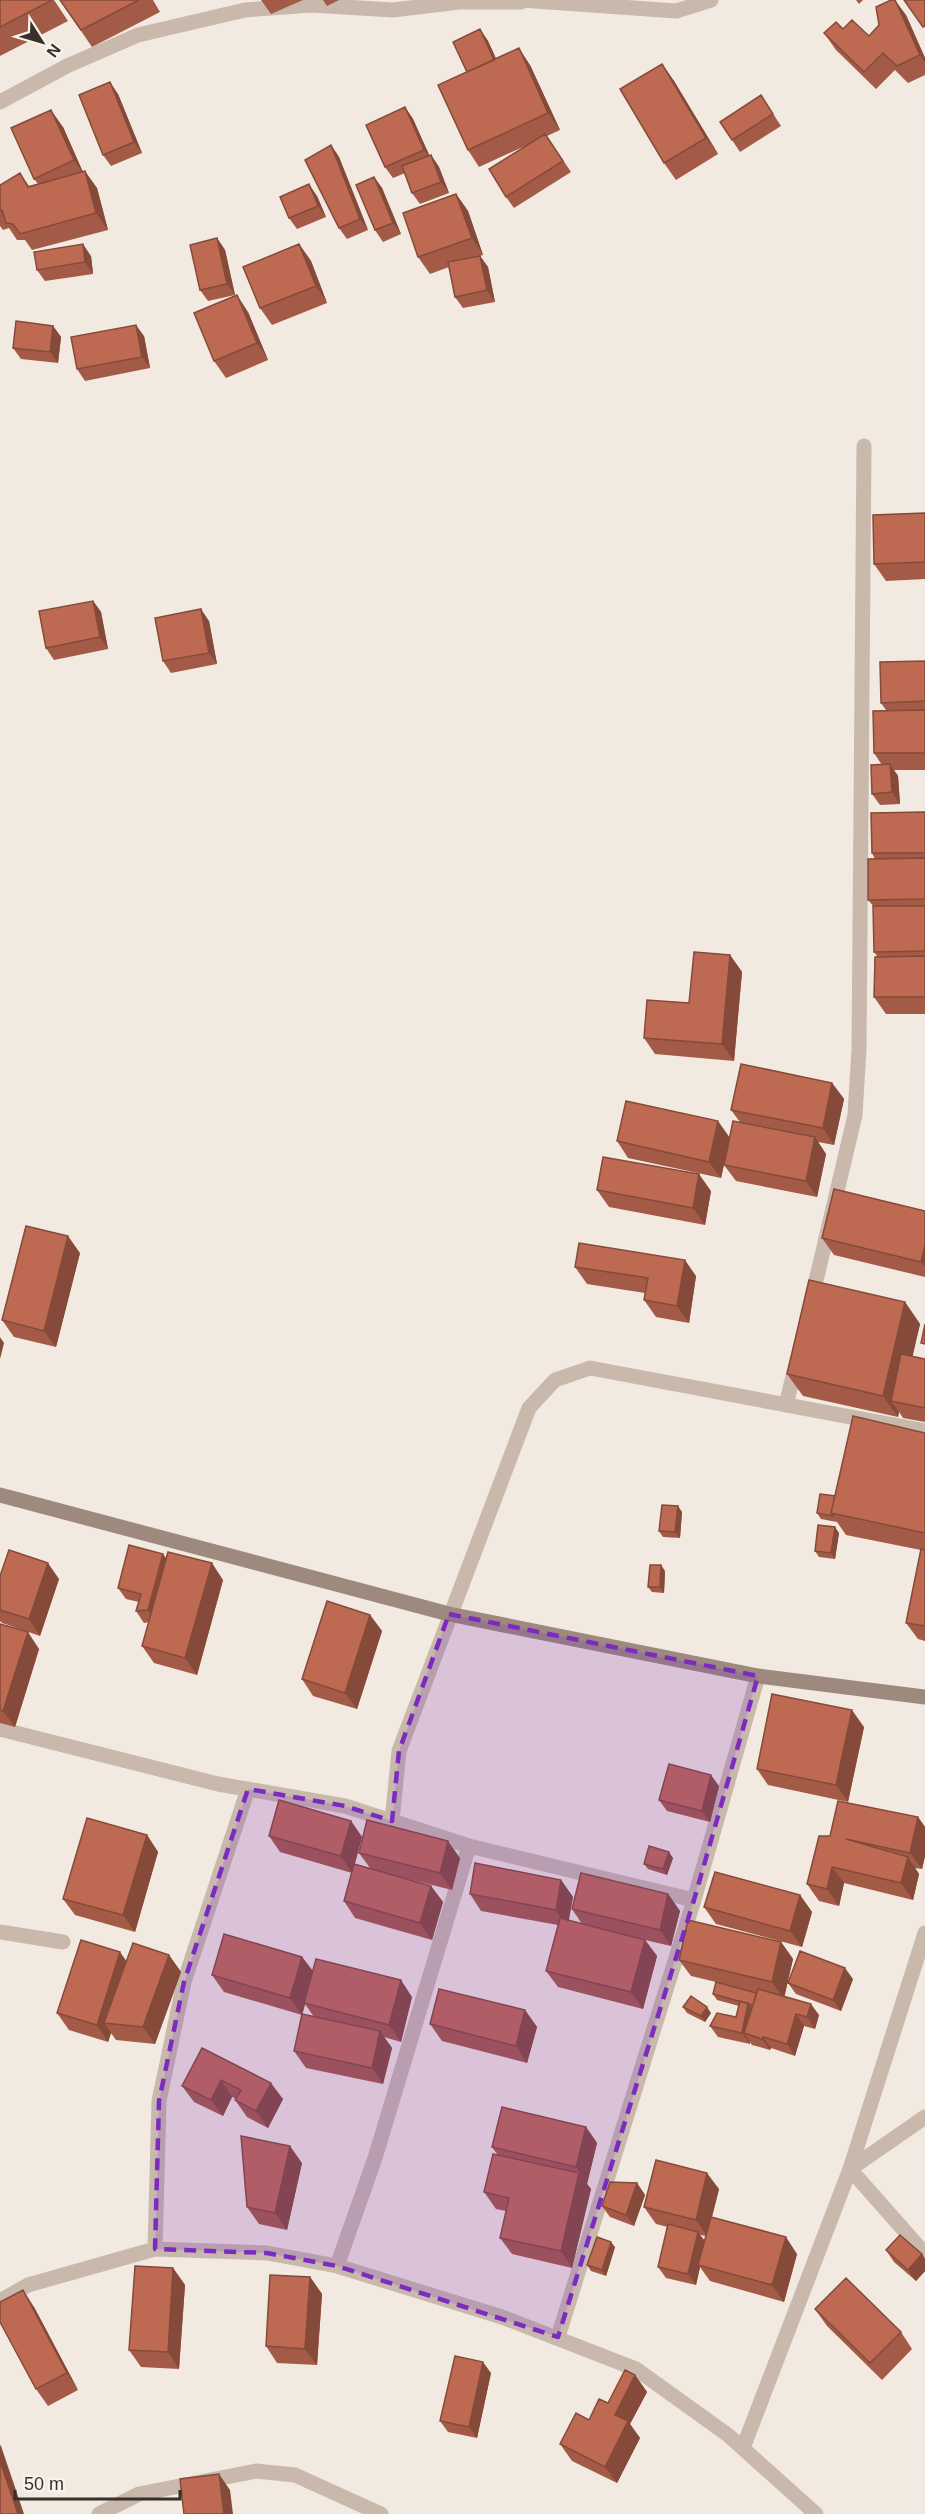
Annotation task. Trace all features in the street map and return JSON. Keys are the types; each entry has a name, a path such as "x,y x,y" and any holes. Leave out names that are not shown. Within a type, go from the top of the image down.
{"main road":[{"path":"0,1495 449,1614 758,1676 925,1697"}],"street":[{"path":"0,102 67,66 138,35 245,10 311,5 393,10 459,2 521,1 676,11 711,0"},
{"path":"807,1315 845,1159 855,1104 859,1048 864,446"},
{"path":"786,1405 799,1349"},
{"path":"392,1821 399,1751 449,1614 529,1408 555,1380 590,1368 925,1431"},
{"path":"558,2337 694,1900 758,1676"},
{"path":"0,1729 218,1784 345,1806 469,1846 694,1900"},
{"path":"155,2250 159,2102 184,1982 248,1789"},
{"path":"337,2266 375,2158 469,1846"},
{"path":"0,1932 63,1942"},
{"path":"743,2448 850,2169 925,1933"},
{"path":"850,2169 925,2117"},
{"path":"850,2169 925,2254"},
{"path":"0,2301 28,2285 155,2250 267,2253 337,2266 558,2337 636,2369 743,2448 816,2514"},
{"path":"99,2514 139,2494 256,2471 295,2475 381,2514"}],"highlighted area":[{"path":"449,1614 758,1676 694,1900 558,2337 337,2266 267,2253 155,2249 159,2101 184,1982 248,1789 345,1806 392,1821 399,1751"}],"building":[{"path":"0,0 52,0 0,27"},
{"path":"60,0 139,0 81,30"},
{"path":"895,0 920,55 897,66 883,53 864,72 824,33 836,22 843,29 852,20 869,36 879,25 876,7"},
{"path":"904,0 925,0 925,26 923,27"},
{"path":"480,29 494,60 467,72 453,42"},
{"path":"519,48 548,113 468,150 438,85"},
{"path":"662,64 706,138 664,163 620,89"},
{"path":"110,82 134,142 103,155 79,95"},
{"path":"761,95 773,114 732,140 720,122"},
{"path":"405,107 424,150 385,167 366,125"},
{"path":"51,110 74,160 34,179 11,128"},
{"path":"545,134 563,161 506,197 489,169"},
{"path":"331,145 360,219 339,228 305,160"},
{"path":"431,155 441,182 412,193 402,166"},
{"path":"85,171 96,213 20,234 13,224 6,223 2,210 0,211 0,185 20,173 28,187"},
{"path":"374,177 393,223 375,230 356,185"},
{"path":"309,184 318,206 289,218 280,197"},
{"path":"456,194 472,238 418,257 403,213"},
{"path":"217,238 227,284 200,290 190,245"},
{"path":"83,244 85,262 37,270 34,252"},
{"path":"299,244 316,286 260,308 243,267"},
{"path":"480,256 487,290 455,297 448,262"},
{"path":"237,295 257,343 214,361 194,313"},
{"path":"16,321 53,326 50,352 13,348"},
{"path":"136,325 142,357 77,369 71,337"},
{"path":"925,513 925,562 874,564 873,515"},
{"path":"93,601 100,637 46,648 39,611"},
{"path":"201,609 209,653 163,661 155,618"},
{"path":"925,661 925,701 881,703 880,662"},
{"path":"925,710 925,753 874,753 873,711"},
{"path":"890,764 892,792 872,794 871,765"},
{"path":"925,812 925,853 872,853 871,813"},
{"path":"925,858 925,899 868,900 868,859"},
{"path":"873,906 925,906 925,951 874,952"},
{"path":"694,952 730,955 722,1044 644,1038 647,1000 689,1003"},
{"path":"925,956 925,997 874,997 875,957"},
{"path":"741,1064 832,1083 823,1128 731,1110"},
{"path":"626,1101 718,1121 709,1162 617,1141"},
{"path":"733,1121 815,1137 806,1181 724,1165"},
{"path":"603,1157 699,1174 693,1208 597,1190"},
{"path":"834,1189 925,1211 925,1245 921,1262 822,1238"},
{"path":"26,1226 68,1236 44,1331 2,1320"},
{"path":"579,1243 685,1260 677,1306 644,1300 648,1278 575,1267"},
{"path":"809,1280 905,1302 883,1396 787,1374"},
{"path":"925,1324 925,1344 921,1343"},
{"path":"901,1354 925,1359 925,1408 891,1401"},
{"path":"853,1416 925,1433 925,1533 831,1513"},
{"path":"820,1494 835,1496 831,1513 833,1516 817,1513"},
{"path":"662,1505 678,1506 675,1532 659,1531"},
{"path":"818,1525 835,1527 831,1553 815,1551"},
{"path":"129,1545 163,1554 148,1610 136,1611 141,1594 118,1588"},
{"path":"921,1549 925,1550 925,1626 906,1623"},
{"path":"9,1550 48,1563 29,1619 0,1610 0,1576"},
{"path":"168,1552 212,1563 185,1658 142,1646"},
{"path":"650,1565 661,1565 660,1587 648,1587"},
{"path":"327,1601 370,1615 345,1693 302,1679"},
{"path":"0,1624 28,1632 3,1711 0,1710"},
{"path":"772,1694 852,1710 836,1785 757,1769"},
{"path":"669,1764 711,1775 702,1811 659,1800"},
{"path":"279,1800 351,1821 341,1856 269,1836"},
{"path":"838,1801 918,1817 910,1853 846,1839 908,1857 901,1883 832,1867 827,1889 807,1884 819,1836 830,1836"},
{"path":"87,1818 147,1835 123,1915 63,1899"},
{"path":"367,1820 448,1841 440,1873 359,1853"},
{"path":"649,1846 669,1852 663,1869 644,1864"},
{"path":"475,1863 561,1880 556,1910 470,1894"},
{"path":"354,1864 431,1886 420,1923 344,1901"},
{"path":"715,1872 800,1895 790,1931 704,1907"},
{"path":"581,1873 668,1894 660,1930 572,1909"},
{"path":"560,1918 645,1940 631,1992 546,1971"},
{"path":"688,1920 781,1942 772,1982 679,1960"},
{"path":"224,1934 302,1957 290,1998 212,1975"},
{"path":"81,1940 120,1952 97,2025 57,2013"},
{"path":"133,1943 169,1955 143,2027 104,2023"},
{"path":"800,1951 845,1968 833,2000 788,1983"},
{"path":"316,1959 401,1980 389,2025 304,2003"},
{"path":"716,1982 756,1993 753,2005 713,1994"},
{"path":"439,1989 525,2010 516,2046 430,2024"},
{"path":"758,1989 811,2004 807,2017 796,2014 787,2044 744,2033"},
{"path":"691,1996 707,2007 701,2016 683,2007"},
{"path":"740,2001 748,2003 742,2033 710,2026 717,2013 736,2017"},
{"path":"302,2014 380,2031 372,2068 294,2051"},
{"path":"202,2048 271,2083 256,2111 235,2100 241,2090 221,2080 211,2100 182,2086"},
{"path":"502,2107 586,2127 576,2167 492,2147"},
{"path":"241,2136 290,2146 275,2213 247,2207"},
{"path":"493,2154 579,2173 561,2251 500,2238 509,2198 484,2192"},
{"path":"656,2160 707,2173 696,2220 644,2207"},
{"path":"610,2182 637,2183 626,2215 602,2206"},
{"path":"711,2217 786,2237 772,2285 698,2265"},
{"path":"668,2224 698,2232 688,2274 658,2267"},
{"path":"900,2235 922,2254 908,2270 886,2250"},
{"path":"597,2237 611,2242 602,2270 587,2265"},
{"path":"135,2266 173,2268 168,2352 129,2350"},
{"path":"270,2275 310,2277 305,2349 266,2346"},
{"path":"846,2278 901,2332 870,2363 815,2309"},
{"path":"23,2290 67,2373 36,2389 0,2322 0,2302"},
{"path":"455,2356 483,2362 469,2427 440,2421"},
{"path":"625,2370 635,2375 615,2415 628,2421 605,2467 560,2444 576,2413 589,2420 599,2399 608,2403"},
{"path":"0,2461 18,2514 0,2514"},
{"path":"219,2474 224,2514 184,2514 180,2479"}]}
